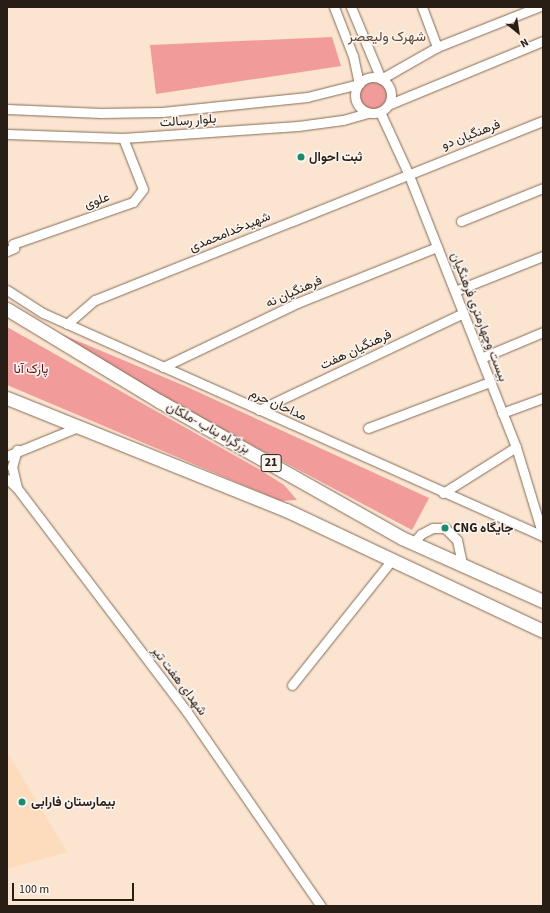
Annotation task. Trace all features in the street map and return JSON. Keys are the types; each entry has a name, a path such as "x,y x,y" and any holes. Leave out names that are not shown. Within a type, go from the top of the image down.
{"highway":[{"name":"بزرگراه بناب -ملکان","path":"7,309 159,401 413,542 543,601"},
{"path":"7,398 286,510 453,591 543,631"}],"street":[{"path":"334,7 353,56 359,84 356,101 359,106 368,113 380,112 390,104 543,41"},
{"path":"351,7 381,79 390,87 390,104"},
{"path":"422,7 437,47"},
{"path":"359,84 369,78 381,79 437,47 534,8"},
{"name":"بلوار رسالت","path":"7,109 94,113 162,112 307,97 359,84"},
{"name":"بیست وچهارمتری فرهنگیان","path":"380,112 408,173 516,447 543,536"},
{"name":"بلوار رسالت","path":"7,134 123,138 283,127 343,120 368,113"},
{"name":"فرهنگیان دو","path":"408,173 543,121"},
{"name":"علوی","path":"7,251 14,248 13,244 134,202 143,189 123,138"},
{"name":"شهیدخدامحمدی","path":"67,324 96,300 408,173"},
{"path":"461,221 543,188"},
{"name":"فرهنگیان نه","path":"163,367 297,303 437,247"},
{"path":"454,291 543,256"},
{"name":"مداحان حرم","path":"7,290 43,313 443,493 543,536"},
{"name":"فرهنگیان هفت","path":"259,410 463,313"},
{"path":"481,358 543,332"},
{"path":"368,428 490,382"},
{"path":"502,413 543,398"},
{"path":"7,456 17,450 78,427"},
{"path":"7,446 17,450"},
{"path":"443,493 516,447"},
{"path":"17,450 12,467 17,488"},
{"name":"شهدای هفت تیر","path":"7,479 17,488 187,712 322,906"},
{"path":"413,542 427,531 445,528 457,540 462,564"},
{"path":"292,684 391,561"}],"shaded area":[{"name":"بیمارستان فارابی","path":"7,752 67,852 7,869"}],"green space":[{"path":"332,37 341,66 156,94 150,45"},
{"path":"373,82 383,86 387,96 383,106 373,110 363,106 359,96 363,86"},
{"name":"پارک آنا","path":"7,327 257,468 284,485 297,500 281,501 7,385"},
{"path":"49,329 185,386 429,498 412,530 161,397"}],"place":[{"name":"ثبت احوال","path":"301,157"},
{"name":"CNG جایگاه","path":"445,528"},
{"name":"بیمارستان فارابی","path":"22,802"}],"district":[{"name":"شهرک ولیعصر","path":"387,37"}]}
